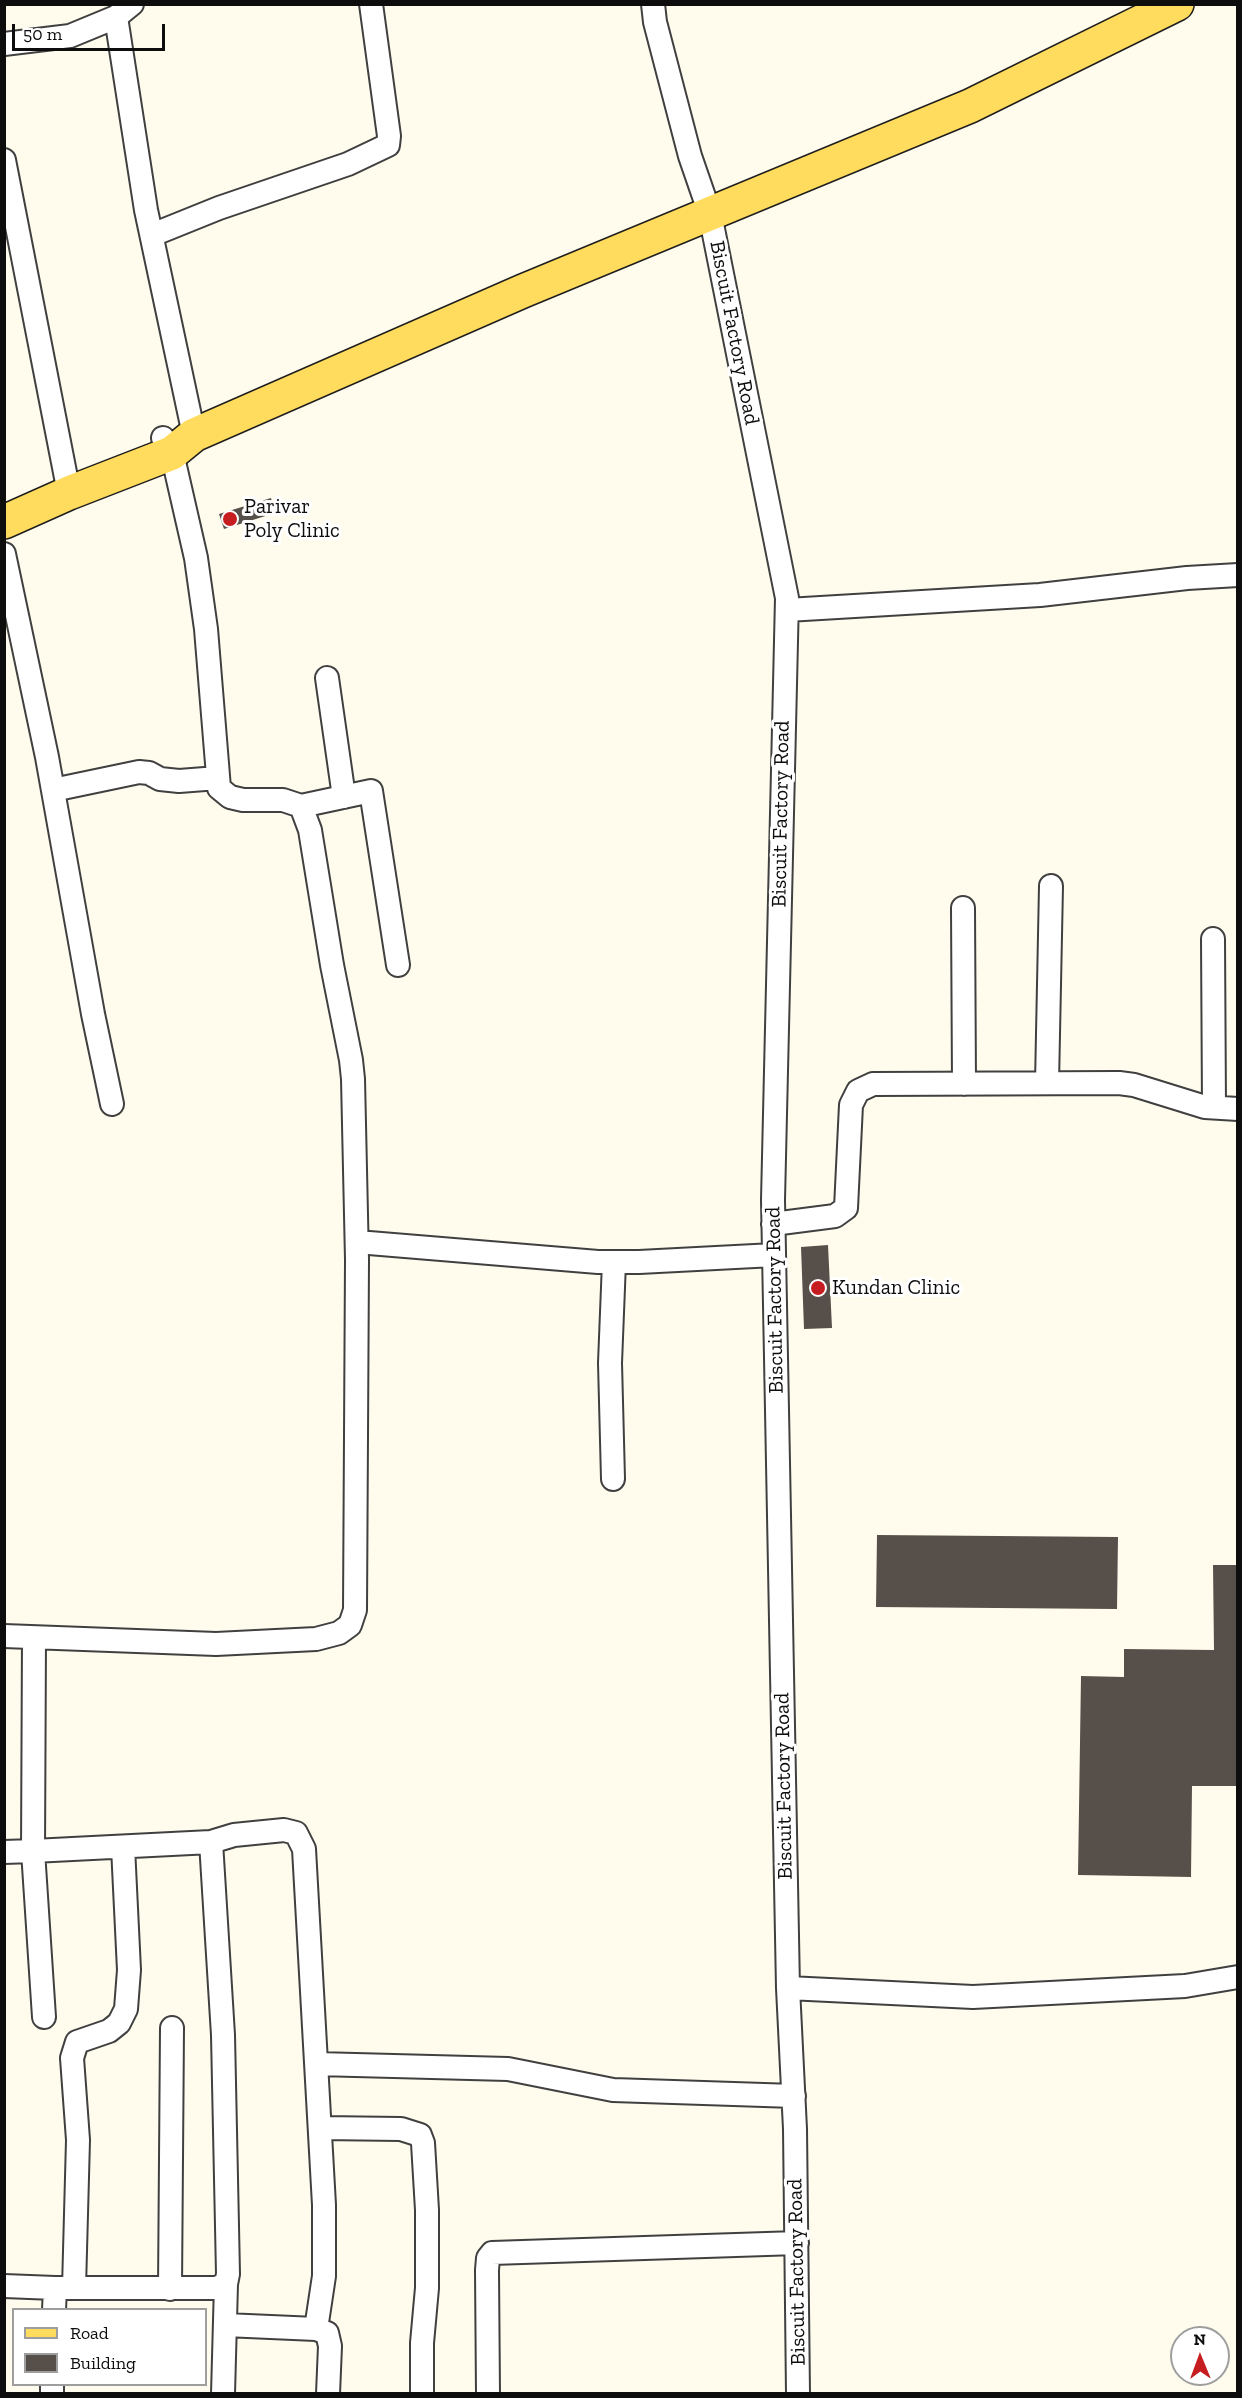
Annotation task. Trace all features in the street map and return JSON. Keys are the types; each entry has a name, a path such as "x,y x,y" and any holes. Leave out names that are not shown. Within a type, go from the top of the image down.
{"main road":[{"path":"4,499 67,483 176,442 523,291 970,105 1175,5"},
{"path":"4,522 67,483"}],"street":[{"path":"152,235 219,208 348,164 388,145 389,136 371,4"},
{"name":"Biscuit Factory Road","path":"653,4 655,22 690,156 710,214 787,598 773,1224 788,1988 794,2096 798,2394"},
{"path":"4,44 70,36 124,11 176,442 206,629 219,788 230,797 243,800 283,800 301,806 370,791 398,964"},
{"path":"4,160 67,483"},
{"path":"4,554 53,790 93,1014 112,1104"},
{"path":"787,610 1040,595 1187,578 1238,575"},
{"path":"327,678 344,797"},
{"path":"53,790 139,772 149,773 160,779 179,781 218,778"},
{"path":"4,1636 227,1644 316,1639 339,1633 350,1625 355,1610 357,1242 353,1078 310,830 301,806"},
{"path":"1047,1083 1051,886"},
{"path":"963,908 964,1083"},
{"path":"1213,939 1214,1107"},
{"path":"773,1224 835,1216 846,1208 851,1105 858,1092 873,1084 1119,1083 1134,1085 1188,1103 1238,1109"},
{"path":"357,1242 558,1260 614,1262 774,1255"},
{"path":"613,1479 610,1363 614,1262"},
{"path":"34,1638 33,1851 44,2017"},
{"path":"4,1852 211,1842 234,1835 285,1830 296,1833 301,1840 304,1849 308,1900 325,2238 324,2276 316,2330"},
{"path":"211,1842 223,2035 228,2274 223,2394"},
{"path":"61,2295 78,2140 72,2058 77,2042 109,2031 119,2023 126,2009 129,1970 123,1847"},
{"path":"788,1988 973,1997 1185,1986 1238,1977"},
{"path":"170,2289 172,2028"},
{"path":"317,2064 508,2069 613,2090 794,2096"},
{"path":"321,2128 401,2129 420,2135 423,2143 427,2210 427,2288 422,2343 422,2394"},
{"path":"488,2394 487,2270 488,2258 492,2253 796,2242"},
{"path":"4,2286 61,2295 216,2288 226,2284"},
{"path":"225,2325 316,2330 327,2333 330,2346 328,2394"}],"building":[{"path":"271,498 275,513 224,529 219,514"},
{"path":"828,1245 832,1328 804,1329 801,1247"},
{"path":"877,1535 1118,1537 1117,1609 876,1607"},
{"path":"1213,1565 1238,1565 1238,1786 1192,1786 1191,1877 1078,1875 1081,1676 1124,1677 1124,1649 1214,1650"}],"place":[{"name":"Parivar Poly Clinic","path":"230,519"},
{"name":"Kundan Clinic","path":"818,1288"}]}
